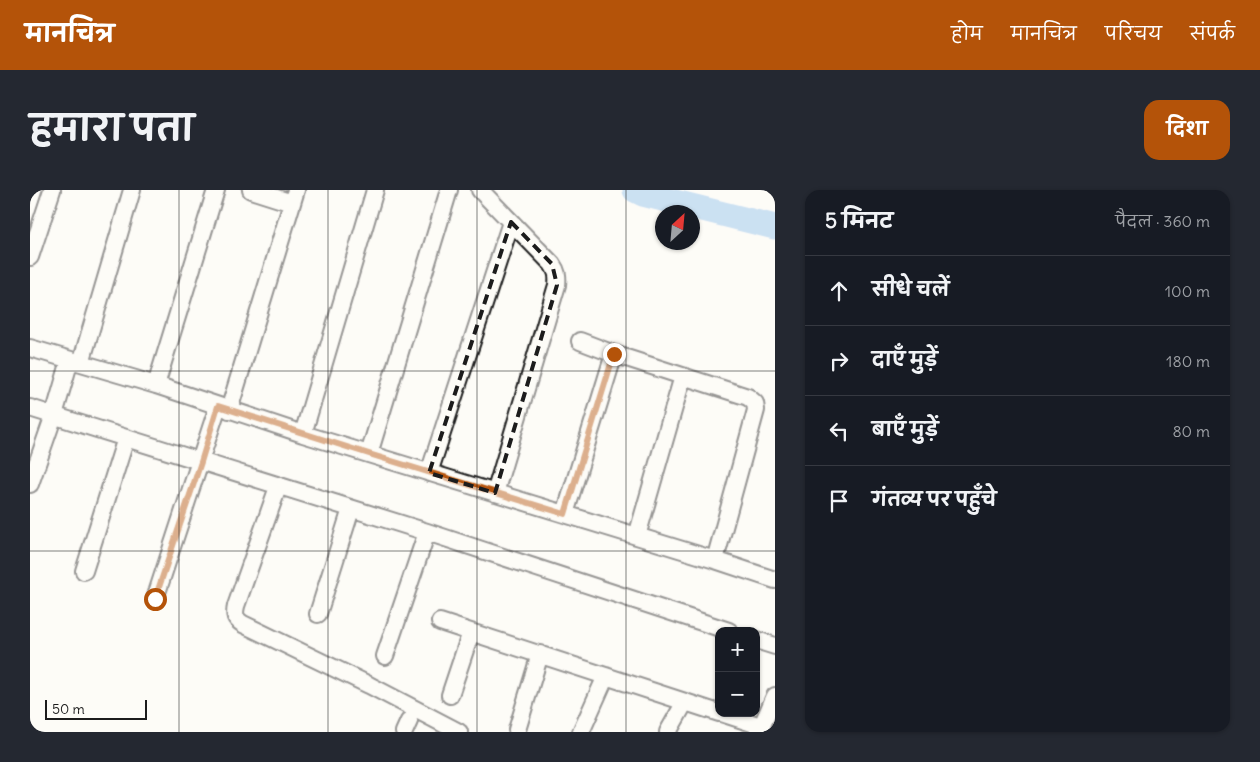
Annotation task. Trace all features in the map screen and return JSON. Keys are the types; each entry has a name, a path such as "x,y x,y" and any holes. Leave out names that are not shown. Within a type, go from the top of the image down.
{"street":[{"path":"30,257 52,190"},
{"path":"30,484 75,362 132,190"},
{"path":"156,385 216,190"},
{"path":"155,599 201,462 223,408 294,197 251,190"},
{"path":"303,434 374,190"},
{"path":"369,454 449,190"},
{"path":"480,190 552,264 557,271 558,278 495,493"},
{"path":"429,473 510,222"},
{"path":"580,341 614,354 748,396 755,402 756,410 715,560"},
{"path":"30,348 156,385 303,434 775,580"},
{"path":"565,514 614,354"},
{"path":"637,536 683,376"},
{"path":"30,408 427,532 717,627"},
{"path":"84,571 126,438"},
{"path":"278,486 236,606 234,613 236,619 459,732"},
{"path":"318,614 351,509"},
{"path":"386,656 427,532"},
{"path":"440,622 715,711"},
{"path":"450,695 472,632"},
{"path":"760,641 775,646"},
{"path":"517,730 540,654"},
{"path":"580,732 606,676"},
{"path":"730,717 760,729 775,696"},
{"path":"668,732 685,702"}],"highlighted area":[{"path":"511,222 552,264 557,285 495,493 429,473"}],"waterway":[{"path":"635,190 643,194 775,227"}],"route":[{"path":"155,599 218,406 565,514 614,354"}]}
